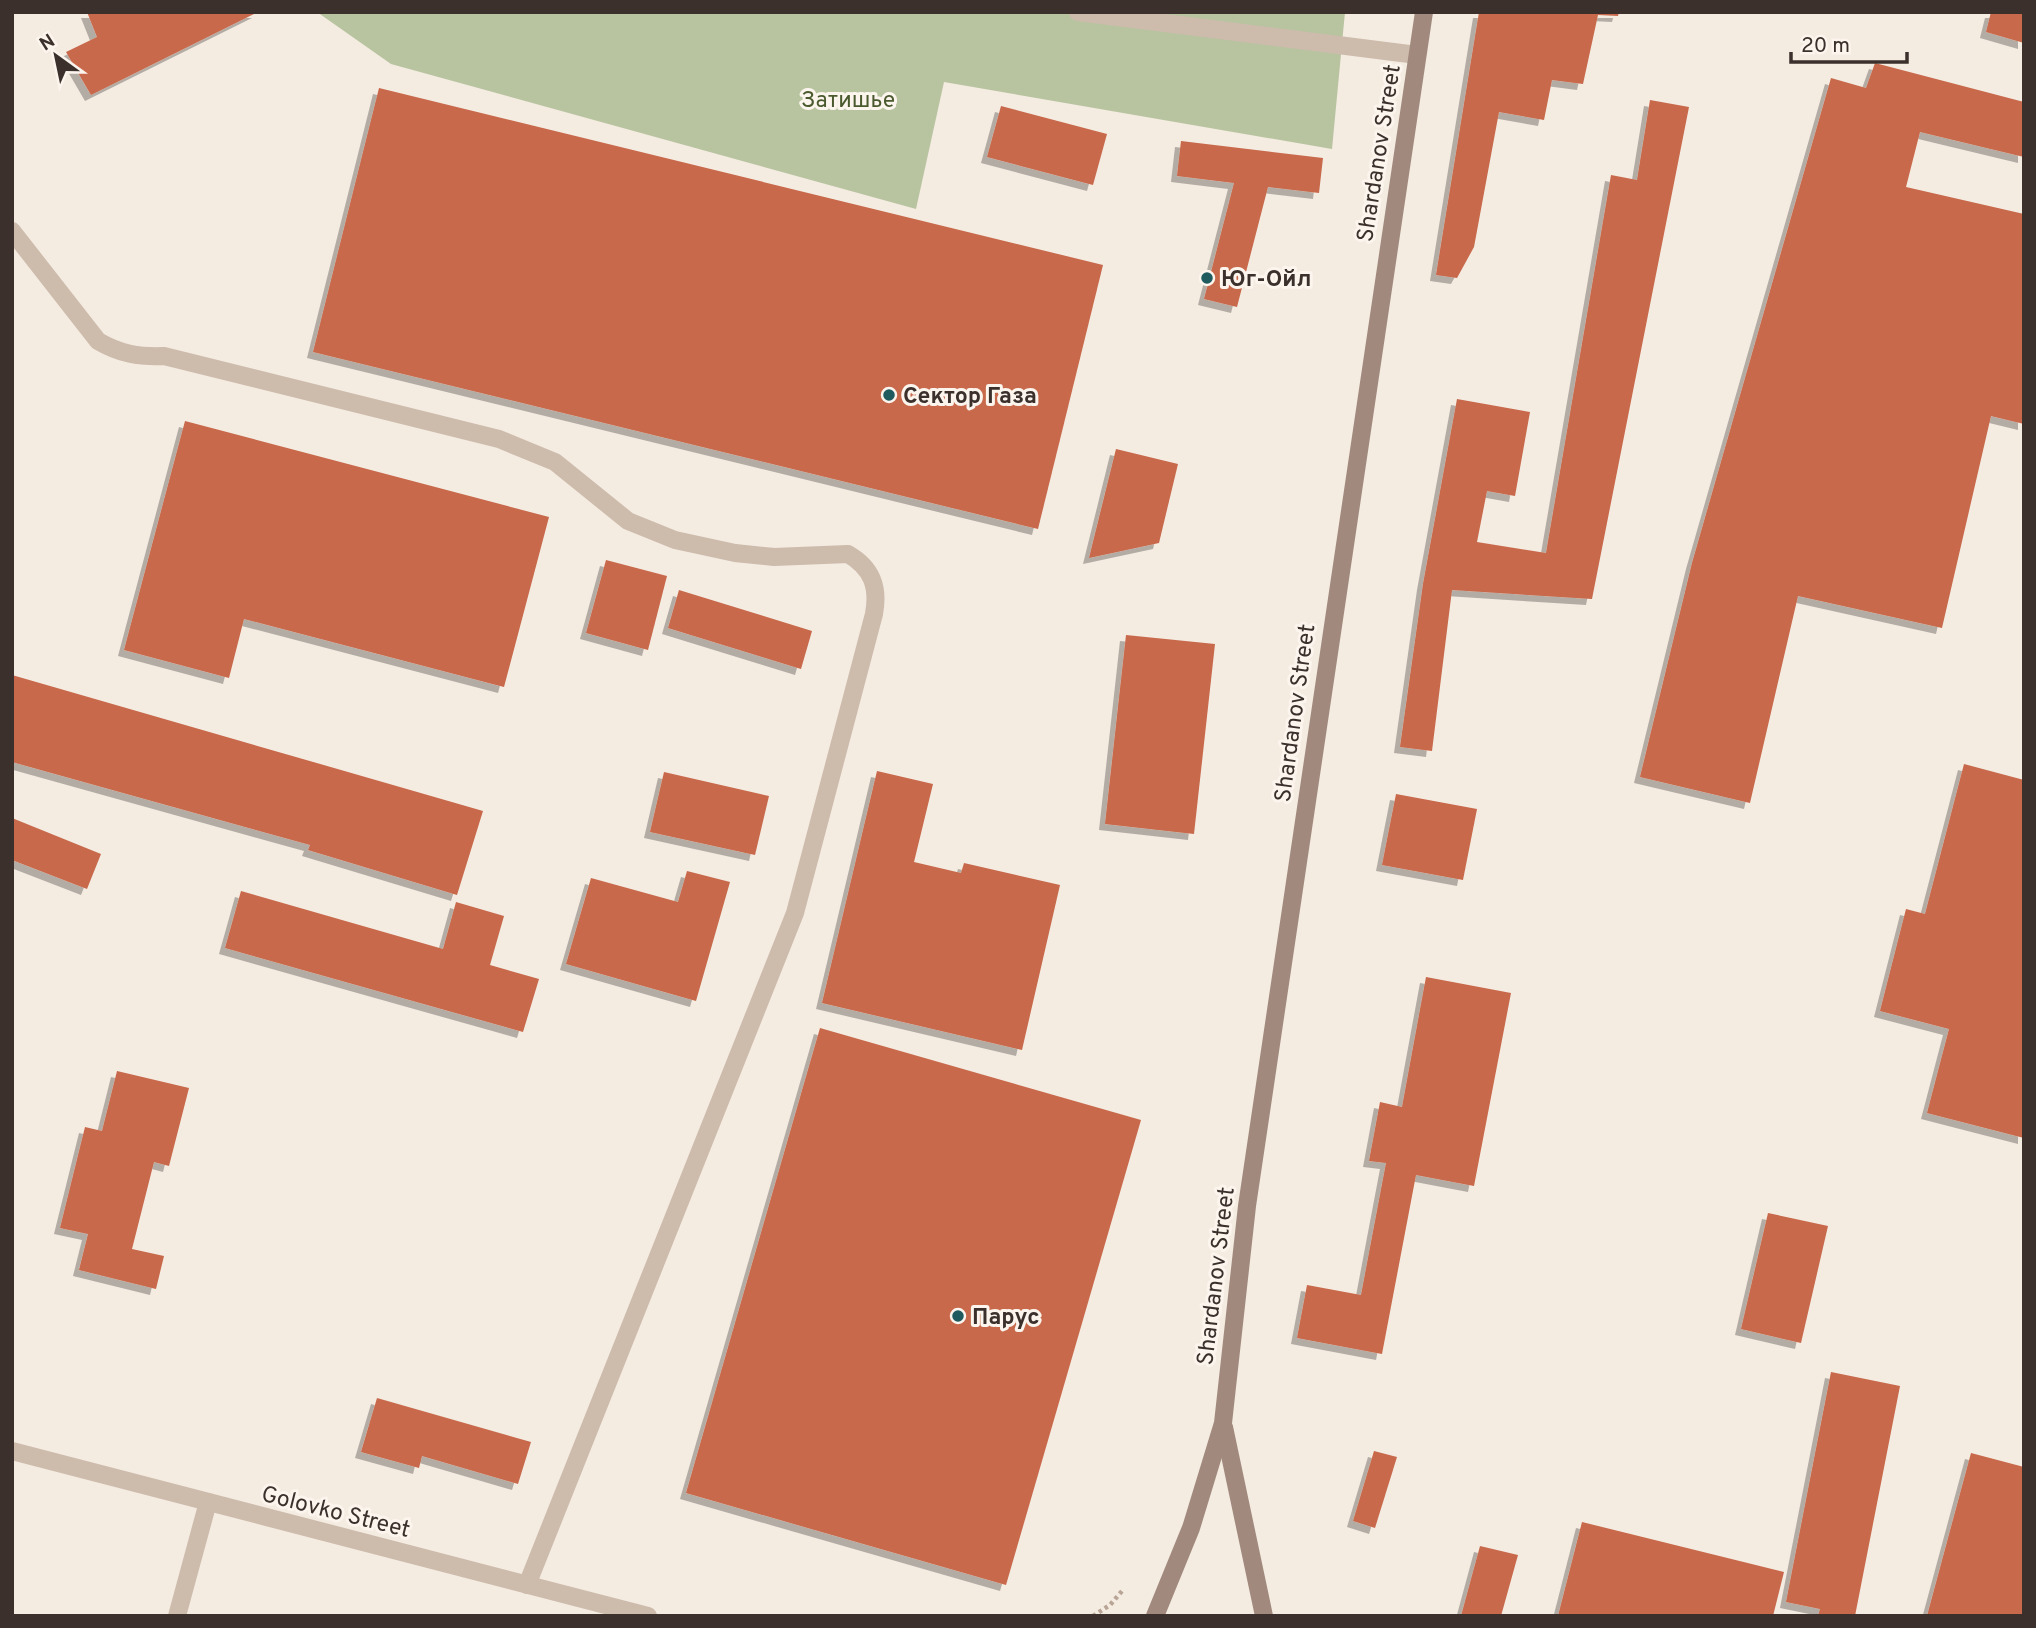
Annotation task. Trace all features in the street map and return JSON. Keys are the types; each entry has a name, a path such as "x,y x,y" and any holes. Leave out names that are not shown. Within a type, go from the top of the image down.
{"main road":[{"name":"Shardanov Street","path":"1223,1423 1247,1206 1424,12"},
{"path":"1155,1616 1191,1528 1223,1423"},
{"path":"1223,1423 1264,1616"}],"street":[{"path":"1078,12 1417,55"},
{"path":"12,231 93,335 112,349 137,357 164,356 499,439 555,462 628,522 675,540 735,554 774,557 848,554 870,573 877,596 874,614 795,913 527,1585"},
{"name":"Golovko Street","path":"12,1451 648,1616"},
{"path":"177,1616 208,1502"}],"path":[{"path":"1093,1616 1110,1605 1122,1591"}],"green space":[{"name":"Затишье","path":"317,12 1345,12 1332,149 944,82 916,209 391,64"}],"building":[{"path":"87,12 258,12 91,95 66,52 97,37"},
{"path":"1479,12 1619,12 1618,16 1598,15 1583,84 1552,80 1544,120 1499,112 1474,247 1457,278 1436,275"},
{"path":"1991,12 2024,12 2024,43 1986,32"},
{"path":"1875,63 2024,102 2024,157 1920,132 1906,187 2024,214 2024,424 1991,416 1942,628 1798,596 1750,803 1640,777 1692,563 1831,78 1866,88"},
{"path":"379,88 1103,265 1038,529 313,352"},
{"path":"1650,100 1689,107 1592,599 1452,590 1432,751 1400,747 1423,584 1457,399 1530,412 1515,496 1487,491 1477,542 1546,553 1611,175 1637,180"},
{"path":"1001,106 1107,134 1093,185 987,157"},
{"path":"1181,141 1323,158 1319,193 1268,187 1237,307 1204,299 1234,183 1177,176"},
{"path":"185,421 549,517 504,687 244,619 229,678 124,650"},
{"path":"1116,449 1178,464 1159,543 1089,558"},
{"path":"606,560 667,576 648,650 586,633"},
{"path":"679,590 812,631 801,669 668,628"},
{"path":"1126,635 1215,644 1194,834 1105,824"},
{"path":"12,675 483,811 457,895 308,850 310,845 12,762"},
{"path":"1964,764 2024,780 2024,1138 1927,1113 1949,1029 1880,1011 1906,909 1925,914"},
{"path":"877,771 933,784 914,862 961,873 964,863 1060,885 1022,1050 822,1003"},
{"path":"664,772 769,796 755,855 650,832"},
{"path":"1396,794 1477,809 1463,880 1382,865"},
{"path":"12,818 101,854 87,889 12,860"},
{"path":"687,871 730,882 696,1001 566,964 591,878 678,902"},
{"path":"241,891 443,949 456,902 504,916 490,965 539,979 523,1032 225,948"},
{"path":"1426,977 1511,993 1474,1186 1416,1175 1382,1354 1297,1338 1307,1285 1361,1295 1386,1163 1369,1161 1380,1102 1402,1107"},
{"path":"820,1028 1141,1120 1006,1585 686,1493"},
{"path":"117,1071 189,1088 169,1166 154,1162 132,1249 164,1256 156,1289 79,1270 88,1234 60,1228 85,1127 102,1131"},
{"path":"1768,1213 1828,1226 1801,1343 1741,1329"},
{"path":"1831,1372 1900,1386 1855,1616 1818,1616 1820,1609 1786,1602"},
{"path":"377,1398 531,1442 518,1484 422,1456 419,1468 361,1452"},
{"path":"1374,1451 1397,1457 1375,1528 1353,1521"},
{"path":"1971,1453 2024,1467 2024,1616 1927,1616"},
{"path":"1582,1522 1784,1572 1773,1616 1558,1616"},
{"path":"1480,1546 1518,1555 1501,1616 1461,1616"}],"place":[{"name":"Юг-Ойл","path":"1207,278"},
{"name":"Сектор Газа","path":"889,395"},
{"name":"Парус","path":"958,1316"}]}
